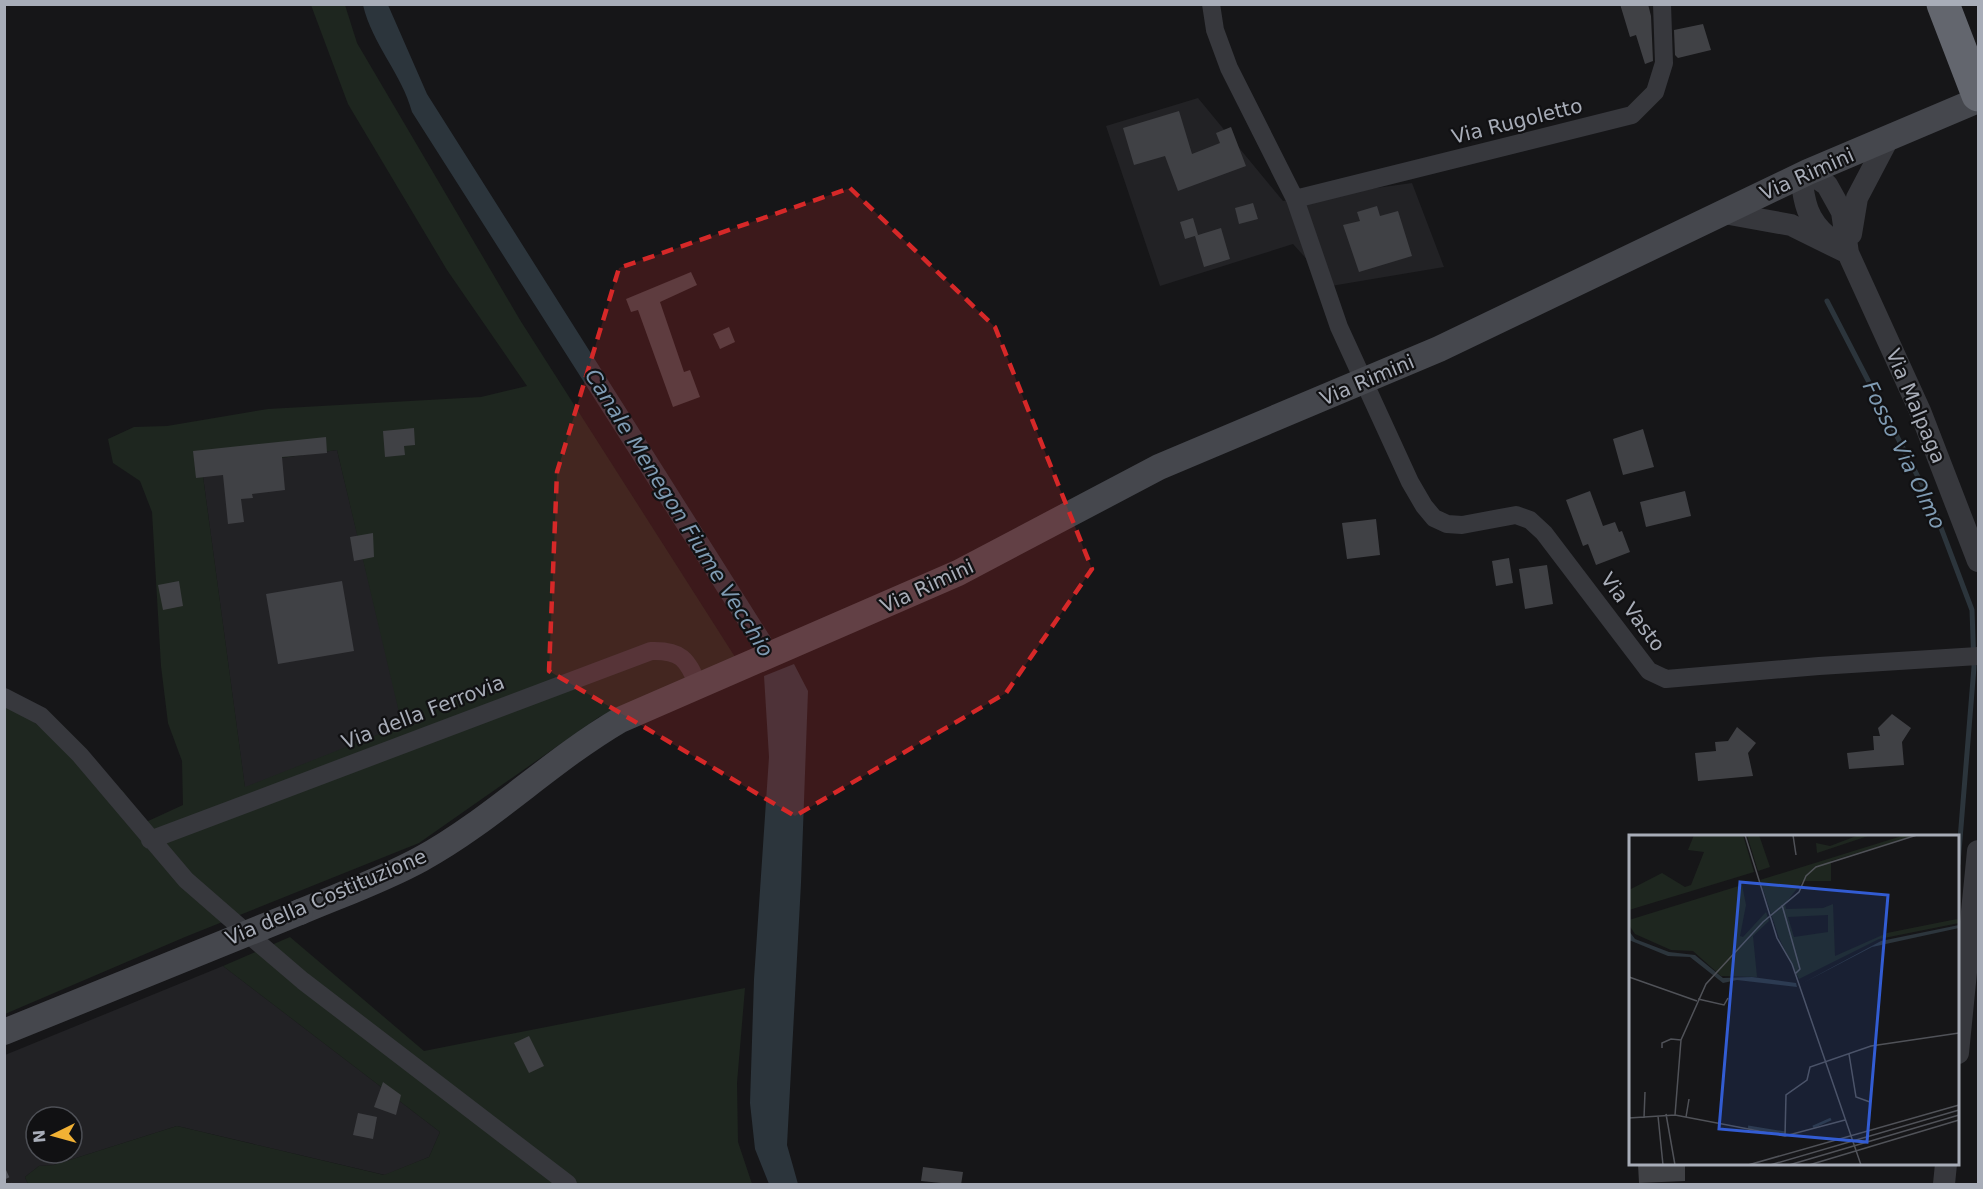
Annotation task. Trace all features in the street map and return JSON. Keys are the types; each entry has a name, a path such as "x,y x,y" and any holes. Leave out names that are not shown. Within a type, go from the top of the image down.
{"highway":[{"path":"1943,4 1978,95"}],"main road":[{"name":"Via Rimini","path":"748,664 958,573 1159,467 1365,382 1805,174 1938,115 1978,100"},
{"name":"Via della Costituzione","path":"4,1032 300,912 421,859 465,831 583,742 620,720 748,664"}],"street":[{"path":"1211,4 1215,30 1229,68 1295,199 1339,327 1365,382"},
{"name":"Via Rugoletto","path":"1295,199 1632,115 1655,92 1664,63 1662,4"},
{"path":"1848,253 1857,198 1888,139"},
{"path":"1805,174 1827,185 1837,201 1842,212 1848,253 1811,220 1806,211 1805,174"},
{"path":"1724,213 1791,225 1848,253"},
{"name":"Via Malpaga","path":"1848,253 1920,411 1978,561"},
{"name":"Via Vasto","path":"1365,382 1410,482 1434,518 1447,524 1462,525 1516,515 1530,520 1544,533 1649,671 1666,679 1973,656"},
{"name":"Via della Ferrovia","path":"150,840 651,651 667,650 688,662 698,685"},
{"path":"4,698 41,716 80,755 186,880 303,981 568,1185"},
{"path":"1959,1043 1978,851"},
{"path":"1944,1185 1946,1165"}],"highlighted area":[{"path":"850,188 995,327 1092,569 1006,693 795,816 549,671 557,472 619,268"}],"shaded area":[{"path":"311,5 345,5 357,43 520,320 735,657 599,717 419,843 185,937 5,1014 4,702 20,710 112,789 122,790 146,822 183,805 182,761 168,723 161,666 152,512 140,481 113,463 108,439 134,427 167,426 268,409 481,397 527,386 447,270 348,104","holes":["337,450 402,725 245,787 202,469"]},
{"path":"1198,98 1283,201 1412,183 1444,267 1331,286 1293,244 1160,286 1106,126"},
{"path":"337,450 403,725 245,788 202,469"},
{"path":"290,937 424,1051 745,988 737,1083 738,1142 752,1184 28,1184 25,1177 39,1166 84,1165 84,1155 177,1126 384,1175 429,1157 440,1132 223,966"},
{"path":"223,966 440,1132 429,1157 385,1175 177,1126 84,1155 84,1105 24,1105 24,1165 54,1165 39,1166 25,1177 28,1184 5,1184 5,1055"}],"water":[{"name":"Canale Menegon Fiume Vecchio","path":"363,5 388,5 427,94 771,638 752,646 412,112 401,85 373,33"},
{"path":"794,664 808,691 801,883 787,1145 798,1184 769,1184 755,1149 750,1103 754,979 769,757 764,676"}],"building":[{"path":"1620,4 1648,4 1651,16 1653,61 1645,64 1636,35 1630,37"},
{"path":"1703,24 1711,50 1678,58 1675,55 1674,30"},
{"path":"1179,111 1192,154 1220,143 1216,133 1231,127 1246,166 1178,191 1165,156 1134,165 1123,128"},
{"path":"1253,203 1258,219 1239,224 1235,208"},
{"path":"1377,206 1380,216 1398,211 1412,256 1359,272 1343,225 1360,221 1357,212"},
{"path":"1193,218 1198,235 1185,239 1180,222"},
{"path":"1221,228 1230,259 1204,267 1195,236"},
{"path":"691,272 697,285 660,302 684,372 690,370 700,397 673,407 638,310 631,312 626,299"},
{"path":"729,327 735,342 720,349 713,334"},
{"path":"414,428 415,445 404,446 405,455 385,457 383,431"},
{"path":"1643,429 1654,467 1623,475 1613,439"},
{"path":"326,437 327,453 282,457 285,490 252,494 253,498 241,499 244,522 228,524 223,475 196,478 193,451"},
{"path":"1590,491 1603,526 1615,522 1619,532 1622,531 1630,552 1596,565 1588,544 1583,546 1566,500"},
{"path":"1685,491 1691,516 1646,527 1640,502"},
{"path":"1376,519 1380,555 1347,559 1342,523"},
{"path":"373,533 374,557 354,561 350,537"},
{"path":"1509,558 1513,583 1496,586 1492,561"},
{"path":"1547,565 1553,604 1525,609 1519,569"},
{"path":"179,581 183,606 163,610 158,585"},
{"path":"342,581 354,651 278,664 266,594"},
{"path":"1892,714 1911,728 1902,742 1904,765 1849,769 1847,753 1874,750 1873,736 1880,736 1878,728"},
{"path":"1737,727 1756,743 1748,753 1753,776 1698,781 1695,753 1716,751 1715,742 1728,741"},
{"path":"529,1036 544,1066 529,1073 514,1043"},
{"path":"383,1082 401,1095 396,1115 374,1107"},
{"path":"358,1113 377,1117 373,1139 353,1135"},
{"path":"1638,1165 1685,1165 1685,1181 1639,1183"},
{"path":"923,1167 963,1172 961,1185 921,1181"}],"waterway":[{"name":"Fosso Via Olmo","path":"1827,301 1932,504 1972,610 1974,667 1959,852"}],"railway":[{"path":"4,1171 10,1184"}]}
